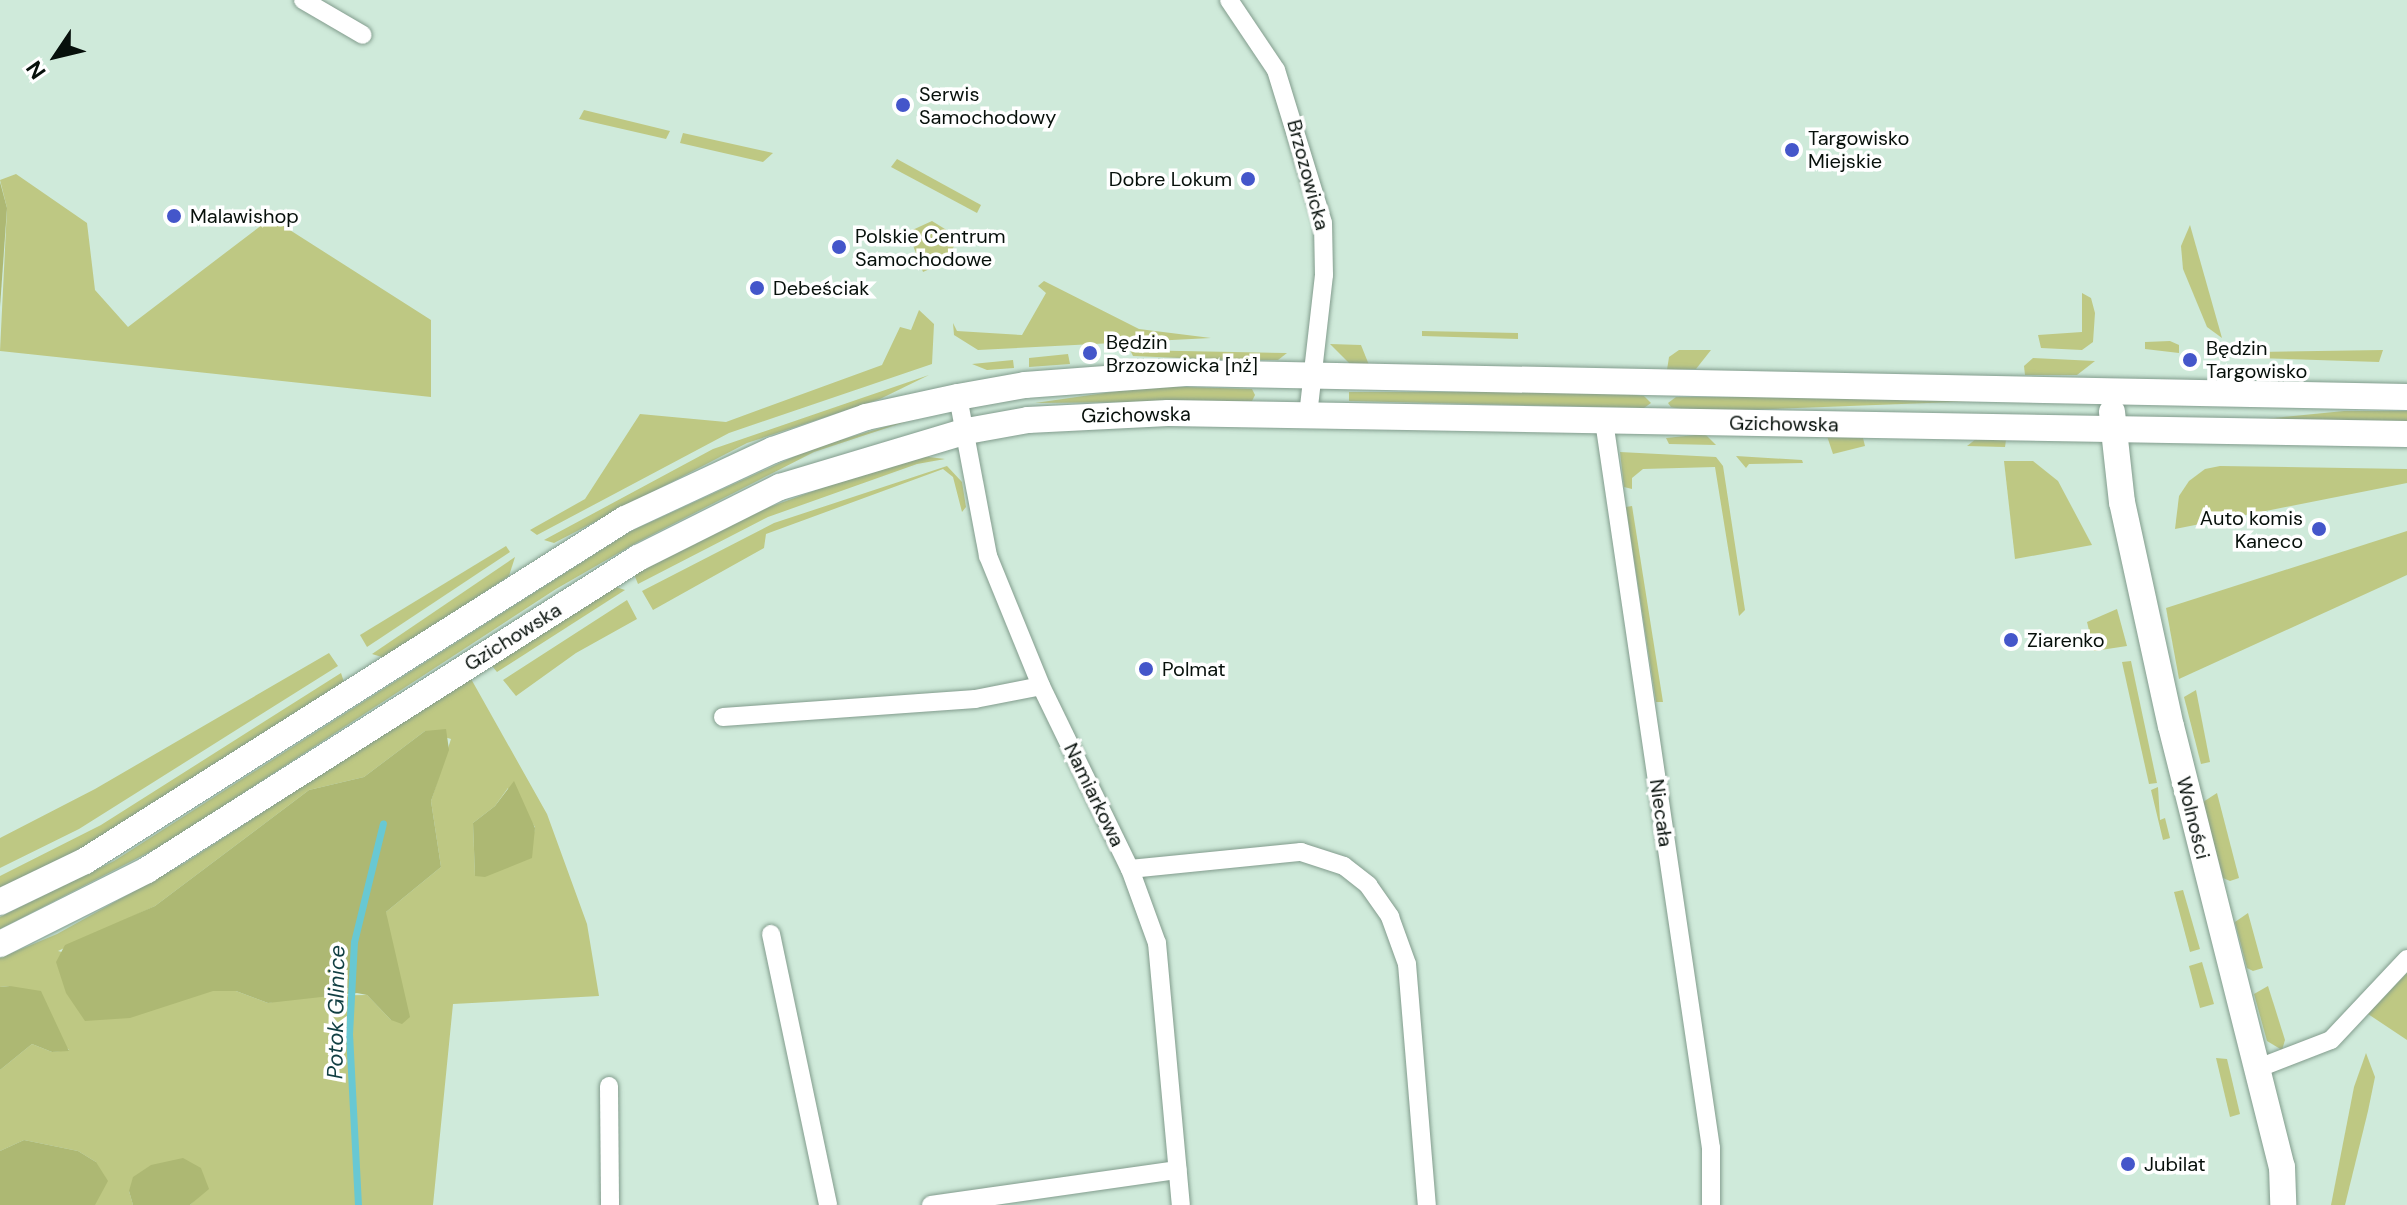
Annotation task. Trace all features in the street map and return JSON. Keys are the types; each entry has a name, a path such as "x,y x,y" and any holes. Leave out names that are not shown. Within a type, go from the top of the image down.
{"street":[{"path":"303,0 363,35"},
{"name":"Brzozowicka","path":"1229,0 1276,70 1323,223 1324,275 1310,376 1308,415"},
{"name":"Gzichowska","path":"0,902 85,861 625,519 773,450 866,417 958,397 1104,377 1310,376 2407,397"},
{"name":"Wolności","path":"2112,392 2112,429 2122,502 2184,785 2282,1167 2283,1205"},
{"name":"Namiarkowa","path":"958,397 967,431 988,556 1041,686 1130,869 1157,943 1181,1205"},
{"name":"Gzichowska","path":"0,944 147,870 638,558 780,487 909,445 967,431 1080,416 1308,415 2407,434"},
{"name":"Niecała","path":"1604,421 1711,1148 1711,1205"},
{"path":"723,717 975,699 1041,686"},
{"path":"1130,869 1301,852 1344,866 1368,885 1390,917 1407,964 1427,1205"},
{"path":"771,934 828,1205"},
{"path":"2256,1069 2275,1066 2331,1040 2407,959"},
{"path":"609,1086 610,1205"},
{"path":"931,1205 1178,1170"}],"green space":[{"path":"584,110 670,131 666,139 579,119"},
{"path":"683,133 773,153 763,162 680,143"},
{"path":"897,159 981,205 977,213 891,167"},
{"path":"16,174 87,223 95,290 128,327 271,218 431,320 431,397 0,351 7,208 0,180"},
{"path":"0,182 7,208 0,307"},
{"path":"932,221 953,234 955,244 947,261 923,272 908,232"},
{"path":"2190,225 2222,338 2207,327 2183,269 2181,246"},
{"path":"1044,281 1139,329 1211,338 978,350 954,335 953,323 957,331 1022,335 1046,293 1038,286"},
{"path":"2082,293 2091,298 2095,313 2093,342 2082,350 2041,348 2038,335 2082,332"},
{"path":"919,310 934,324 932,364 729,433 537,535 530,530 585,499 640,414 726,422 882,365 900,327 911,330"},
{"path":"1422,331 1518,333 1518,339 1422,336"},
{"path":"2170,341 2179,345 2179,353 2145,349 2145,342"},
{"path":"1330,344 1361,345 1369,365 1350,364"},
{"path":"1130,350 1287,353 1278,360 1229,360 1133,356"},
{"path":"1679,350 1711,350 1696,369 1667,370 1669,357"},
{"path":"2383,350 2379,362 2257,358 2257,352"},
{"path":"1068,354 1070,364 1029,367 1029,358"},
{"path":"2033,358 2095,361 2077,375 2025,375 2024,366"},
{"path":"1013,360 1014,368 987,370 972,364"},
{"path":"929,375 880,399 747,443 554,543 544,540 713,449"},
{"path":"1153,386 1252,389 1255,395 1252,401 1035,403"},
{"path":"1349,392 1612,392 1644,396 1651,403 1644,408 1349,401"},
{"path":"1676,397 2006,400 1692,412 1671,407 1668,403"},
{"path":"2344,411 2407,411 2407,423 2254,420"},
{"path":"926,415 814,452 636,543 556,589 165,844 0,929 0,917 114,861 631,531 813,448"},
{"path":"1705,434 1716,445 1669,444 1666,438"},
{"path":"1827,436 1863,438 1865,446 1833,454"},
{"path":"1976,439 2006,440 2005,447 1967,446"},
{"path":"1620,452 1716,457 1723,466 1745,610 1739,616 1715,467 1643,469 1632,478 1632,489 1624,487"},
{"path":"913,455 945,459 917,464 768,517 638,584 634,574 745,516"},
{"path":"1736,456 1802,460 1803,463 1749,464 1746,468"},
{"path":"2004,461 2033,461 2058,481 2092,545 2015,559"},
{"path":"947,466 962,482 966,507 962,512 953,477 943,469 766,534 764,548 653,610 642,591 774,523"},
{"path":"2220,466 2407,469 2407,483 2175,529 2179,496 2189,481 2205,469"},
{"path":"1632,506 1663,702 1656,702 1626,507"},
{"path":"2407,531 2407,575 2179,679 2166,608"},
{"path":"506,546 510,552 367,647 360,635"},
{"path":"515,557 509,576 385,658 372,654"},
{"path":"616,587 625,590 497,672 492,666"},
{"path":"627,600 637,619 576,653 516,696 503,680"},
{"path":"2117,609 2127,646 2094,651 2087,622"},
{"path":"329,653 338,666 79,829 0,868 0,838 95,789"},
{"path":"2131,661 2157,783 2149,784 2122,662"},
{"path":"341,673 344,682 68,857 0,890 0,876 101,825"},
{"path":"470,677 547,814 587,924 599,996 453,1004 433,1205 190,1205 208,1188 129,1191 133,1205 95,1205 96,1162 78,1151 24,1140 0,1151 0,1070 32,1044 52,1052 69,1050 10,986 0,987 0,958 57,934 185,863","holes":["425,731 451,739 431,801 441,867 386,912 391,1020 367,995 299,996 268,1003 236,991 213,991 58,951 155,906 309,790 364,777","508,788 535,827 531,849 475,876 473,823 495,806"]},
{"path":"2196,690 2210,762 2201,764 2184,697"},
{"path":"446,729 449,750 431,801 441,867 386,912 410,1017 402,1024 391,1020 367,995 357,993 268,1003 236,991 213,991 130,1018 85,1021 66,993 56,962 65,945 155,906 309,790 364,777 425,731"},
{"path":"514,781 535,828 532,858 485,877 475,876 473,823 495,806"},
{"path":"2158,787 2160,820 2165,818 2170,838 2163,840 2151,790"},
{"path":"2217,793 2239,878 2230,881 2223,878 2203,802"},
{"path":"2183,890 2200,949 2190,952 2174,892"},
{"path":"2248,913 2263,968 2253,971 2247,968 2235,922"},
{"path":"2202,962 2214,1004 2200,1008 2189,966"},
{"path":"2407,973 2407,1040 2368,1014"},
{"path":"2268,986 2285,1040 2282,1050 2267,1041 2254,994"},
{"path":"0,987 41,991 69,1051 52,1052 32,1044 0,1070"},
{"path":"2366,1053 2375,1077 2368,1111 2345,1205 2331,1205 2354,1087"},
{"path":"2216,1058 2227,1059 2240,1114 2230,1117"},
{"path":"24,1140 78,1151 96,1162 108,1181 95,1205 0,1205 0,1151"},
{"path":"183,1158 201,1168 209,1189 190,1205 133,1205 129,1191 133,1177 151,1165"}],"waterway":[{"name":"Potok Glinice","path":"358,1205 349,1034 354,942 383,823"}],"place":[{"name":"Serwis Samochodowy","path":"903,105"},
{"name":"Targowisko Miejskie","path":"1792,150"},
{"name":"Dobre Lokum","path":"1248,179"},
{"name":"Malawishop","path":"174,216"},
{"name":"Polskie Centrum Samochodowe","path":"839,247"},
{"name":"Debeściak","path":"757,288"},
{"name":"Będzin Brzozowicka [nż]","path":"1090,353"},
{"name":"Będzin Targowisko","path":"2190,360"},
{"name":"Auto komis Kaneco","path":"2319,529"},
{"name":"Ziarenko","path":"2011,640"},
{"name":"Polmat","path":"1146,669"},
{"name":"Jubilat","path":"2128,1164"}]}
